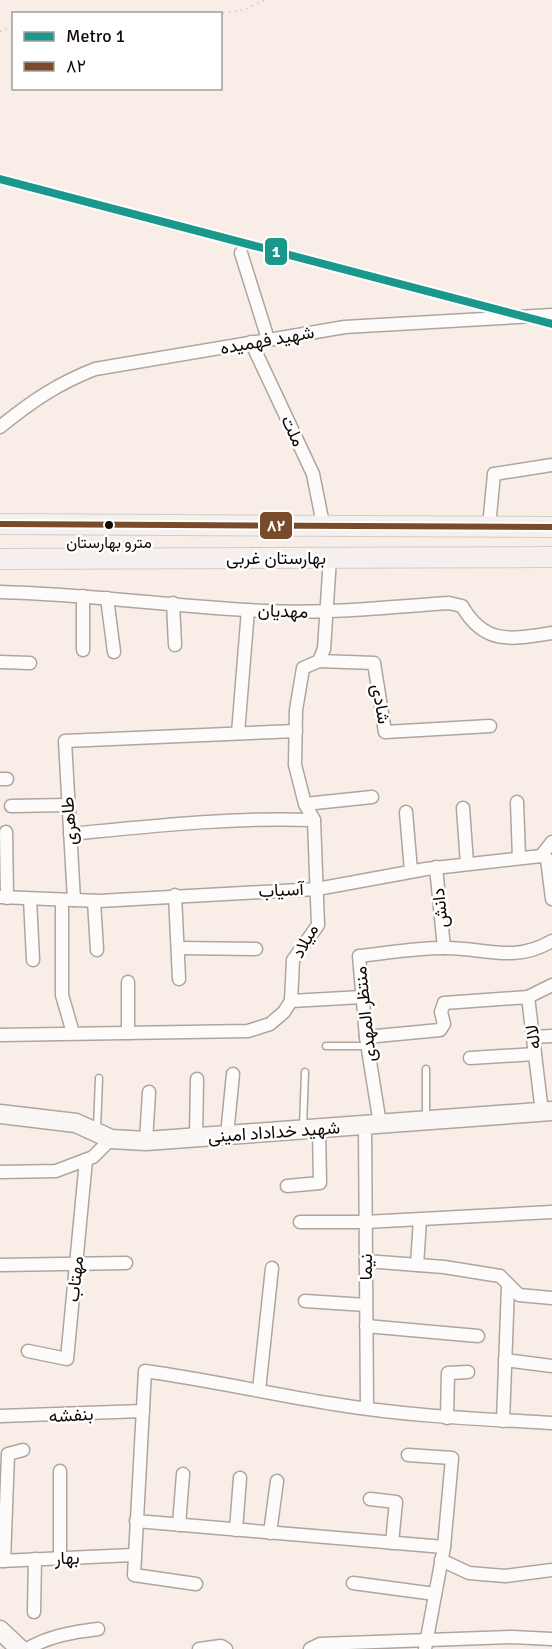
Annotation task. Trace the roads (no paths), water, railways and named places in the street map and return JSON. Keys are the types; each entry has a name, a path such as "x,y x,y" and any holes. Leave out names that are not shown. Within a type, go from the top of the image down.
{"main road":[{"name":"بهارستان غربی","path":"0,524 552,527"},
{"name":"بهارستان غربی","path":"0,559 552,557"}],"street":[{"path":"241,253 268,339"},
{"name":"شهید فهمیده","path":"0,427 39,395 95,369 345,327 552,315"},
{"name":"ملت","path":"251,342 313,474 323,525"},
{"path":"489,526 494,474 552,465"},
{"name":"میلاد","path":"291,1000 293,960 318,925 314,820 305,804 295,765 296,731 303,668 319,661 324,649 330,558"},
{"name":"مهدیان","path":"0,592 83,596 248,610 327,613 449,603 462,606 476,626 491,634 510,639 552,633"},
{"path":"83,596 83,650"},
{"path":"107,598 114,652"},
{"path":"173,603 175,645"},
{"path":"248,610 238,733 296,731"},
{"name":"شادی","path":"319,661 374,663 385,732 490,726"},
{"path":"0,662 30,663"},
{"name":"طاهری","path":"73,1033 62,995 70,834 65,741 238,733"},
{"path":"305,804 372,797"},
{"path":"517,802 519,858"},
{"path":"11,806 67,805"},
{"path":"463,808 467,864"},
{"path":"406,812 411,872"},
{"path":"70,834 185,822 257,818 314,820"},
{"path":"4,898 6,832"},
{"path":"552,842 541,856 548,859 552,899"},
{"name":"آسیاب","path":"4,898 94,901 317,889 436,867 541,856"},
{"name":"دانش","path":"436,867 444,948"},
{"path":"175,895 179,979"},
{"path":"30,899 33,960"},
{"path":"94,901 96,950"},
{"name":"منتظر المهدی","path":"372,1125 359,956 444,948 505,955 536,951 552,941"},
{"path":"179,948 256,949"},
{"path":"128,982 128,1033"},
{"path":"367,1041 440,1030 444,1024 441,1012 444,1003 528,997 552,985"},
{"path":"0,1035 248,1031 270,1024 284,1012 291,1000 362,997"},
{"name":"لاله","path":"528,997 535,1054 547,1111"},
{"path":"533,1037 552,1036"},
{"path":"470,1058 535,1054"},
{"path":"227,1136 233,1074"},
{"path":"196,1137 197,1079"},
{"path":"146,1141 149,1092"},
{"name":"شهید خداداد امینی","path":"0,1114 76,1123 104,1135 146,1141 547,1111"},
{"name":"نیما","path":"367,1408 365,1222 372,1125"},
{"path":"287,1186 320,1183 311,1130"},
{"path":"0,1172 56,1171 93,1157 104,1135"},
{"name":"مهتاب","path":"28,1352 67,1359 86,1160"},
{"path":"300,1222 420,1220 552,1212"},
{"path":"417,1265 420,1220"},
{"path":"366,1261 500,1276 508,1287 519,1295 552,1298"},
{"path":"0,1265 126,1263"},
{"path":"259,1390 272,1268"},
{"path":"503,1421 508,1287"},
{"path":"305,1301 366,1305"},
{"path":"366,1326 478,1336"},
{"path":"505,1360 552,1366"},
{"path":"196,1584 134,1575 145,1371 367,1408 447,1418 552,1423"},
{"path":"447,1418 448,1373 468,1372"},
{"name":"بنفشه","path":"0,1416 143,1411"},
{"path":"2,1561 8,1454 23,1450"},
{"path":"408,1455 452,1458 444,1547 426,1645"},
{"path":"60,1471 60,1559"},
{"path":"179,1525 183,1474"},
{"path":"236,1530 240,1478"},
{"path":"270,1533 277,1481"},
{"path":"370,1499 396,1502 392,1543"},
{"path":"136,1521 444,1547"},
{"name":"بهار","path":"2,1561 134,1555"},
{"path":"34,1612 35,1560"},
{"path":"441,1560 469,1573 505,1576 552,1570"},
{"path":"353,1583 435,1594"},
{"path":"27,1649 51,1638 98,1629"},
{"path":"0,1630 20,1649"},
{"path":"310,1649 320,1644 426,1645 512,1637 552,1639"},
{"path":"199,1649 221,1646 226,1649"}],"lane":[{"path":"326,1046 367,1041"},
{"path":"426,1069 426,1121"},
{"path":"306,1072 311,1130"},
{"path":"99,1078 104,1135"}],"metro line":[{"name":"1","path":"0,179 552,324"}],"place":[{"name":"مترو بهارستان","path":"109,525"}]}
